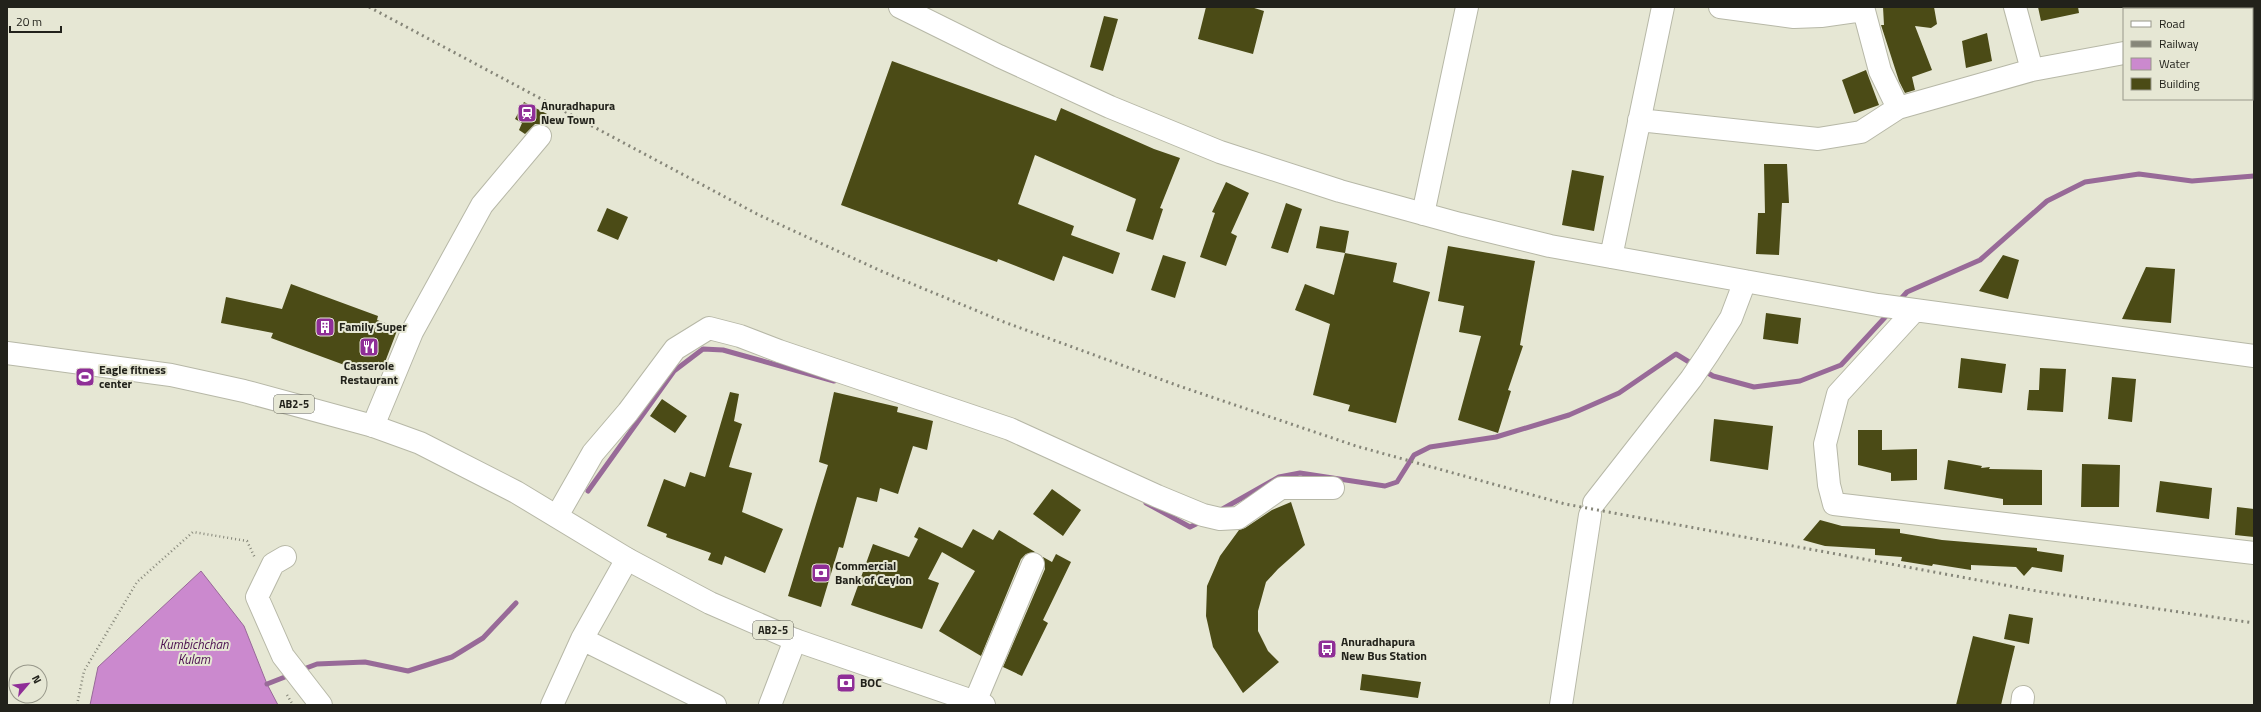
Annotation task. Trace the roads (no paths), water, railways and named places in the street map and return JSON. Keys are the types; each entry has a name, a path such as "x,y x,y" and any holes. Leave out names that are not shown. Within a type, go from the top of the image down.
{"street":[{"path":"900,7 999,56 1104,104 1220,152 1340,192 1423,214 1550,246 1878,304 2254,356"},
{"path":"1423,214 1467,7"},
{"path":"1611,257 1663,7"},
{"path":"1720,7 1794,17 1821,16 1863,8 1880,71 1898,108"},
{"path":"2015,7 2032,70"},
{"path":"1639,120 1818,139 1861,132 1898,108 2032,70 2123,53"},
{"path":"373,426 412,332 482,205 540,136"},
{"path":"1560,705 1592,509 1691,379 1708,354 1731,318 1745,281"},
{"path":"1909,309 1838,394 1824,444 1829,485 1834,504 2254,553"},
{"path":"564,520 593,453 628,412 675,349 709,328 740,336 779,351 1010,429 1157,496 1212,517 1238,518 1281,488 1333,488"},
{"name":"AB2-5","path":"7,352 171,376 252,393 373,426 420,443 463,463 564,520 627,559 710,603 795,640 950,700 979,704"},
{"path":"285,557 272,564 258,596 283,656 321,705"},
{"path":"552,705 582,639 627,559"},
{"path":"979,704 1034,564"},
{"path":"582,639 715,705"},
{"path":"770,705 795,640"}],"water":[{"name":"Kumbichchan Kulam","path":"201,571 244,626 267,684 278,705 90,705 98,667"}],"waterway":[{"path":"1898,302 1907,292 1980,260 2047,201 2085,182 2139,174 2192,181 2254,176"},
{"path":"1703,370 1713,376 1754,387 1800,381 1841,365 1889,313"},
{"path":"588,491 674,371 703,349 723,350 834,381"},
{"path":"1219,511 1279,477 1300,473 1385,486 1397,482 1414,455 1430,447 1496,437 1569,415 1619,393 1676,354 1694,365"},
{"path":"1146,503 1190,527 1202,521"},
{"path":"301,670 317,664 365,662 408,671 452,657 483,638 516,603"},
{"path":"267,684 290,675"}],"railway":[{"path":"369,7 757,214 881,271 1004,322 1179,386 1356,446 1565,504 2037,591 2254,623"}],"place":[{"name":"Anuradhapura New Town","path":"527,113"},
{"name":"Family Super","path":"325,327"},
{"name":"Casserole Restaurant","path":"369,347"},
{"name":"Eagle fitness center","path":"85,377"},
{"name":"Commercial Bank of Ceylon","path":"821,573"},
{"name":"Anuradhapura New Bus Station","path":"1327,649"},
{"name":"BOC","path":"846,683"}]}
